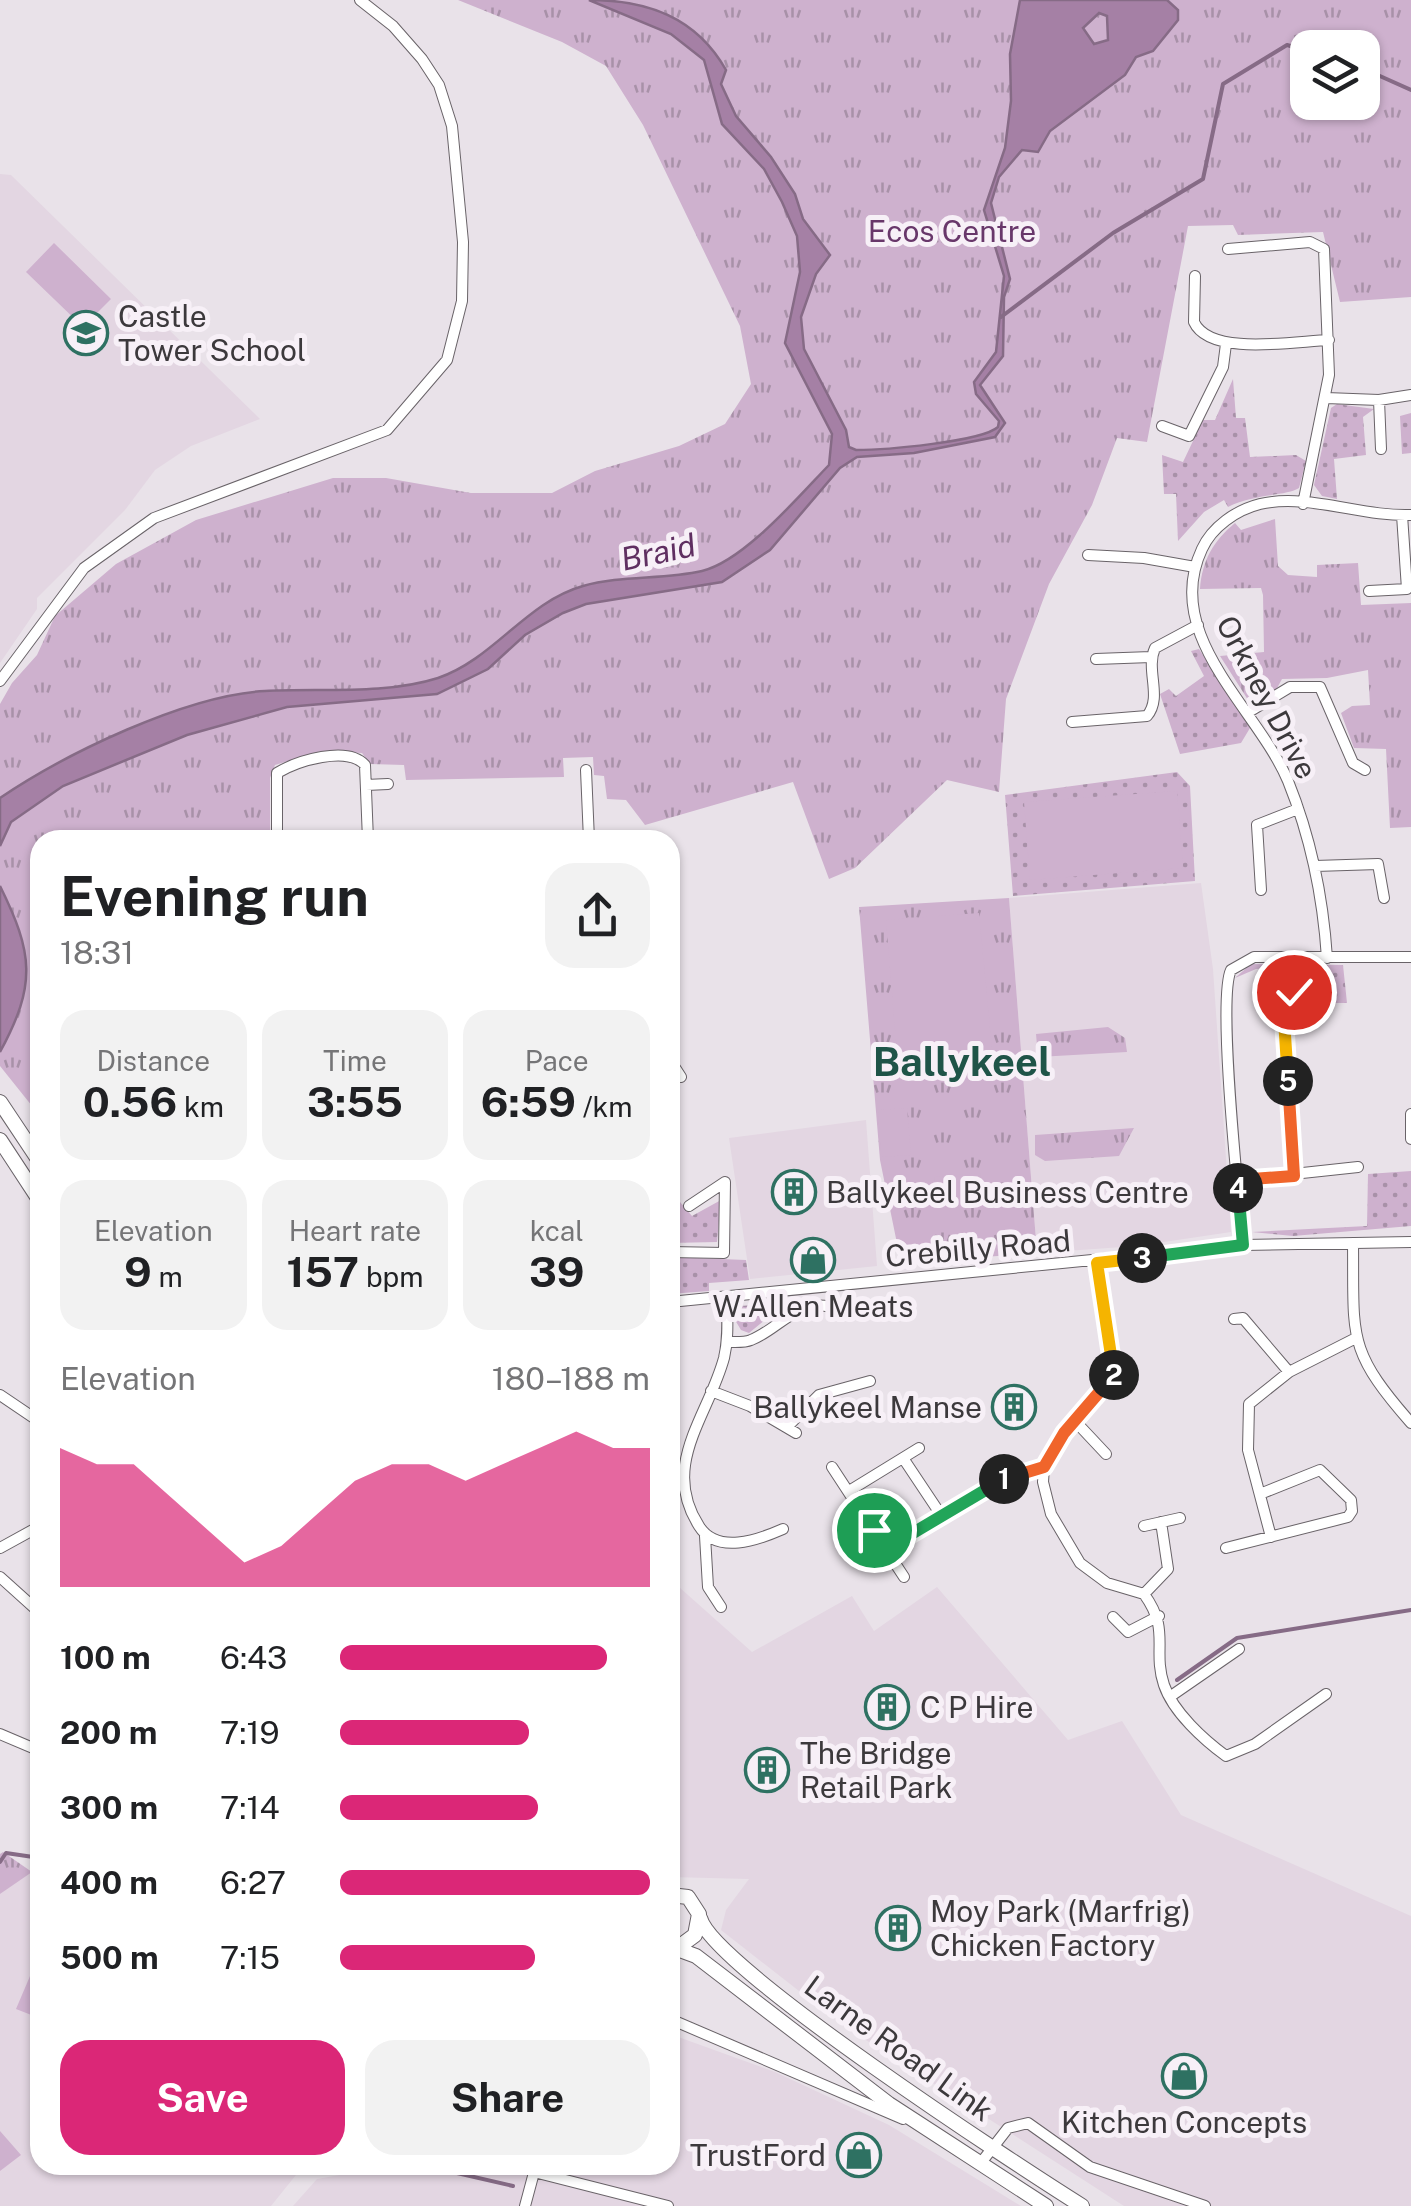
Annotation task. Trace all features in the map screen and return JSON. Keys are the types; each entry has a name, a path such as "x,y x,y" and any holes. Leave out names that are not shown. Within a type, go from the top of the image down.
{"main road":[{"path":"0,1102 30,1147"},
{"path":"0,1140 30,1186"},
{"name":"Larne Road Link","path":"680,1897 694,1902 710,1936 784,1998 991,2148 1082,2206"},
{"path":"680,1945 695,1935 700,1918"},
{"name":"Larne Road Link","path":"680,1951 696,1956 930,2131 1046,2206"}],"street":[{"path":"0,681 84,568 154,518 387,430 447,360 462,301 463,242 452,126 439,85 422,58 393,26 360,0"},
{"path":"1228,249 1310,242 1324,249 1329,340 1326,398 1304,504"},
{"path":"1195,276 1196,326 1226,344 1329,340"},
{"path":"1162,426 1189,436 1223,368 1226,344"},
{"path":"1326,398 1379,400 1411,395"},
{"path":"1379,400 1381,449"},
{"path":"1088,556 1156,559 1196,568 1210,536 1240,512 1270,503 1407,515 1407,589 1369,591"},
{"name":"Orkney Drive","path":"1196,568 1192,594 1198,625 1213,662 1280,764 1298,809 1315,866 1327,958"},
{"path":"1072,722 1148,715 1154,706 1151,657 1161,642 1198,625"},
{"path":"1096,659 1151,657"},
{"path":"1247,713 1292,686 1320,687 1352,763 1365,770"},
{"path":"277,830 275,784 280,771 331,757 357,758 365,765 368,830"},
{"path":"586,770 589,830"},
{"path":"366,785 388,784"},
{"name":"Orkney Drive","path":"1261,890 1257,825 1298,809"},
{"path":"1315,866 1378,864 1384,898"},
{"path":"1243,1245 1229,973 1250,958 1411,957"},
{"path":"1294,1176 1283,1002 1292,993 1324,992"},
{"path":"1411,1114 1411,1139"},
{"path":"1238,1180 1358,1167"},
{"path":"680,1252 724,1253 725,1182 689,1206"},
{"name":"Crebilly Road","path":"680,1301 1097,1263 1243,1245 1411,1242"},
{"path":"1353,1243 1354,1339 1379,1386 1411,1422"},
{"path":"1097,1263 1116,1370 1113,1382 1075,1420 1044,1467 1051,1514 1080,1563 1107,1583 1144,1594 1159,1616 1162,1668 1171,1696 1211,1745 1226,1756 1255,1744 1326,1694"},
{"path":"721,1607 708,1587 705,1536 684,1496 686,1451 727,1342 727,1296"},
{"path":"727,1342 750,1340 780,1318 804,1310 829,1306 839,1310"},
{"path":"1234,1319 1243,1318 1254,1327 1290,1372"},
{"path":"1271,1537 1246,1436 1248,1408 1256,1396 1290,1372 1354,1339"},
{"path":"710,1391 792,1430 819,1394 870,1380"},
{"path":"0,1396 30,1416"},
{"path":"1075,1420 1106,1454"},
{"path":"848,1491 919,1448"},
{"path":"903,1458 940,1515"},
{"path":"832,1467 904,1578"},
{"path":"886,1549 1016,1473 1044,1467"},
{"path":"1226,1548 1348,1517 1352,1506 1320,1470 1260,1494"},
{"path":"1144,1526 1180,1518"},
{"path":"1144,1594 1168,1568 1161,1522"},
{"path":"705,1536 714,1542 738,1542 783,1529"},
{"path":"0,1548 30,1532"},
{"path":"0,1576 30,1604"},
{"path":"1113,1617 1124,1630 1133,1632 1159,1616"},
{"path":"1171,1696 1238,1649"},
{"path":"0,1734 30,1747"},
{"path":"680,2023 930,2131"},
{"path":"980,2164 1008,2128 1028,2123 1096,2170 1205,2206"},
{"path":"525,2206 533,2175"},
{"path":"560,2175 668,2206"}],"shaded area":[{"path":"589,0 631,3 668,15 700,37 726,70 721,84 736,116 771,157 795,194 803,219 830,255 816,274 801,317 804,349 846,430 849,447 869,450 953,441 998,427 999,421 976,394 974,382 996,352 1004,276 984,210 1005,148 1011,101 1010,54 1020,0 1167,0 1178,10 1178,20 1153,51 1136,57 1125,75 1050,131 1038,152 1022,150 999,177 991,203 1010,279 1004,297 1003,356 980,385 1005,423 995,437 914,453 857,457 840,468 770,550 722,582 586,604 563,613 525,635 488,669 437,694 287,707 187,735 63,786 11,822 0,846 0,798 92,746 164,715 234,695 374,689 438,678 476,658 544,604 563,594 597,583 687,574 718,565 770,526 829,465 832,434 785,343 800,272 797,236 764,169 722,124 704,60 671,34","holes":["1099,13 1107,16 1108,40 1094,44 1083,28"]},
{"name":"Castle Tower School","path":"0,174 11,175 260,419 191,446 155,470 125,510 37,598 37,609 0,663"},
{"path":"1201,883 1213,969 1231,1232 1137,1246 1037,1253 1009,898"},
{"path":"0,886 19,931 26,969 20,1007 0,1052"},
{"path":"866,1120 877,1266 750,1279 729,1138"},
{"path":"937,1587 1068,1740 1122,1721 1181,1815 1411,1916 1411,2206 1124,2206 841,2024 721,1930 726,1910 749,1879 680,1877 680,1588 752,1652 852,1596 874,1631"},
{"path":"30,1872 30,2175 296,2175 271,2206 0,2206 0,1894"},
{"path":"680,2038 775,2072 889,2125 1021,2206 293,2206 317,2179 340,2175 680,2175"}],"green space":[{"name":"Ecos Centre","path":"458,0 1411,0 1411,297 1340,302 1323,232 1238,235 1233,225 1188,226 1147,442 1117,438 1092,505 1049,584 1006,699 999,792 947,780 855,868 829,879 793,782 645,825 626,800 607,799 604,776 594,775 593,757 563,758 564,777 406,780 404,765 370,764 362,753 321,751 275,765 270,778 270,830 30,830 30,1104 0,1066 0,704 12,683 37,655 55,616 116,564 196,520 333,478 386,478 471,493 552,493 595,471 679,446 725,424 751,384 740,326 643,125 606,66 562,42"},
{"path":"54,243 111,299 83,327 26,272"},
{"path":"1233,379 1236,418 1245,418 1250,457 1296,455 1306,461 1299,488 1228,507 1224,500 1204,512 1178,541 1176,494 1164,494 1162,455 1183,462 1203,420 1215,420"},
{"path":"1337,404 1374,409 1363,417 1366,455 1334,459 1337,499 1322,496 1314,485 1331,408"},
{"path":"1411,413 1411,453 1402,454 1400,416"},
{"path":"1275,519 1278,566 1288,575 1317,577 1317,565 1358,563 1361,605 1411,603 1411,827 1390,828 1386,749 1354,748 1341,713 1352,706 1370,705 1368,670 1327,678 1282,679 1276,690 1250,703 1220,656 1264,652 1263,595 1261,588 1200,589 1206,561 1215,544 1235,523 1241,530"},
{"path":"1199,649 1250,728 1241,743 1180,754 1160,694 1169,689 1176,696 1204,676 1191,651"},
{"path":"1177,772 1190,786 1195,881 1013,896 1005,795"},
{"path":"1177,791 1183,868 1030,880 1024,802"},
{"path":"1009,898 1037,1253 901,1263 880,1160 859,907"},
{"path":"979,913 993,1059 898,1066 886,920"},
{"path":"1251,964 1343,965 1347,1003 1333,1003 1332,982 1275,981 1274,968 1256,969 1235,978"},
{"path":"1108,1027 1125,1038 1127,1052 1038,1057 1036,1034"},
{"path":"907,1108 911,1155 881,1157 878,1110"},
{"path":"1134,1128 1119,1156 1045,1161 1035,1155 1035,1135"},
{"path":"1411,1171 1411,1226 1293,1236 1252,1232 1367,1226 1368,1174"},
{"path":"980,1173 982,1198 936,1202 934,1177"},
{"path":"721,1200 717,1242 680,1243 680,1202 692,1216"},
{"path":"680,1257 746,1260 749,1280 709,1283 709,1291 680,1293"},
{"path":"808,1301 776,1311 749,1333 741,1330 735,1320 740,1306"},
{"path":"3,1852 30,1873 0,1894"},
{"path":"30,1976 30,2014 16,2009"},
{"path":"0,2131 21,2155 0,2171"}],"waterway":[{"path":"1001,317 1113,233 1203,179 1223,84 1290,46"},
{"path":"1380,76 1411,90"},
{"path":"1177,1680 1237,1638 1411,1610"},
{"path":"0,1862 6,1853 30,1857"},
{"path":"465,2175 513,2186"}],"place":[{"name":"Castle Tower School","path":"86,333"},
{"name":"Ballykeel Business Centre","path":"794,1192"},
{"name":"W.Allen Meats","path":"813,1260"},
{"name":"Ballykeel Manse","path":"1014,1407"},
{"name":"C P Hire","path":"887,1707"},
{"name":"The Bridge Retail Park","path":"767,1770"},
{"name":"Moy Park (Marfrig) Chicken Factory","path":"898,1928"},
{"name":"Kitchen Concepts","path":"1184,2076"},
{"name":"TrustFord","path":"859,2155"}],"district":[{"name":"Ballykeel","path":"962,1061"}],"route":[{"path":"874,1530 886,1549 986,1487 1016,1473 1044,1467 1064,1433 1113,1382 1115,1356 1097,1263 1243,1245 1238,1180 1294,1176 1283,1004 1286,996 1294,992"}],"water label":[{"name":"Braid","path":"658,552"}]}
